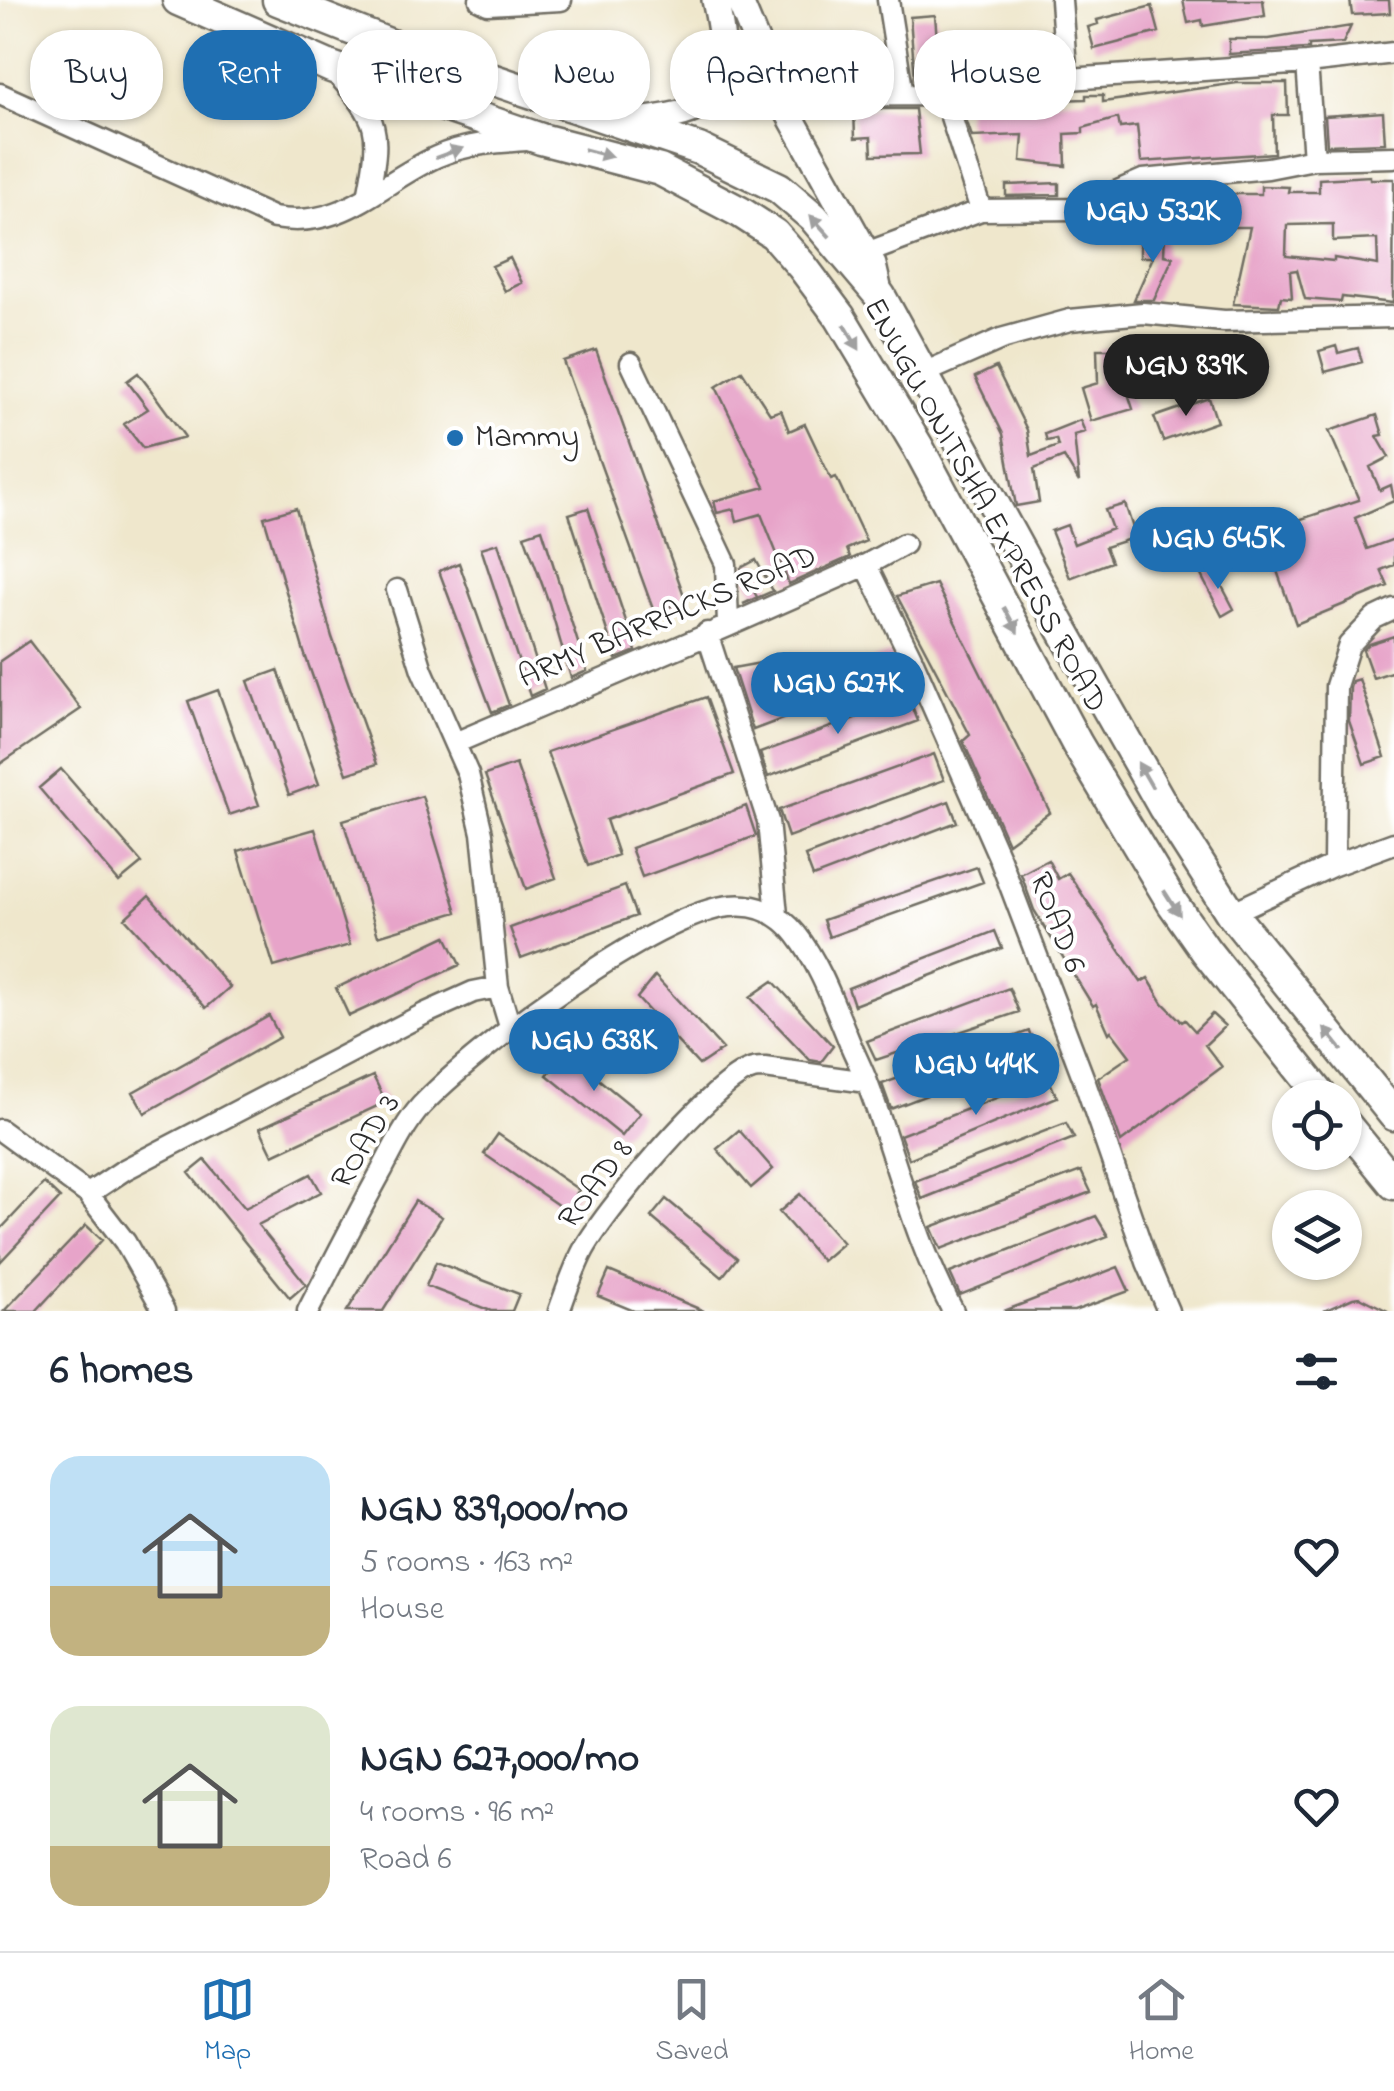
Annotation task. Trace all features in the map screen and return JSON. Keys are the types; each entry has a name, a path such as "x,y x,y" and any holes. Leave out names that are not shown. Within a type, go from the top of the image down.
{"highway":[{"name":"ENUGU ONITSHA EXPRESS ROAD","path":"178,0 331,67 541,139 660,170 774,234 840,317 918,447 1078,744 1172,904 1309,1080"},
{"name":"ENUGU ONITSHA EXPRESS ROAD","path":"278,0 396,48 699,148 779,188 814,218 880,296 1058,623 1164,808 1230,913 1394,1115"},
{"path":"1362,1145 1394,1184"}],"main road":[{"path":"615,122 668,117 709,100 718,80 724,38 715,0"},
{"path":"738,0 751,30"},
{"path":"792,120 873,265 880,296"}],"street":[{"path":"480,0 488,4 560,0"},
{"path":"888,0 903,95"},
{"path":"1061,0 1063,30"},
{"path":"1076,79 1394,53"},
{"path":"1307,63 1314,159"},
{"path":"331,67 370,112 378,153 368,198"},
{"path":"0,94 274,218 298,222 350,209 434,158 456,150 541,139"},
{"path":"894,95 914,95"},
{"path":"952,120 980,210"},
{"path":"866,253 980,210 1077,209 1143,180 1268,168 1314,159 1394,157"},
{"path":"924,373 1000,339 1070,320 1143,313 1240,321 1394,316"},
{"path":"631,363 726,564 728,626"},
{"name":"ARMY BARRACKS ROAD","path":"455,743 866,565 904,544"},
{"name":"ROAD 6","path":"866,565 1000,859 1083,1077 1146,1262 1168,1311"},
{"path":"397,590 422,670 468,774 482,833 498,987 511,1030 626,950 696,915 728,906 753,906 778,915 812,960 867,1082 925,1257 953,1311"},
{"path":"1334,866 1336,686 1349,646 1375,618 1394,609"},
{"path":"706,633 768,821 778,915"},
{"path":"1230,913 1394,843"},
{"path":"88,1194 124,1170 424,1014 473,992 498,987"},
{"name":"ROAD 3","path":"308,1311 419,1108 511,1030"},
{"name":"ROAD 8","path":"559,1311 582,1252 611,1207 719,1092 743,1073 765,1068 867,1082"},
{"path":"0,1130 88,1194 125,1242 164,1311"}],"building":[{"path":"1183,0 1263,0 1265,16 1203,26 1202,20 1188,23"},
{"path":"1350,0 1389,0 1390,13 1352,15"},
{"path":"1152,6 1159,32 1094,49 1088,27 1098,24 1097,20"},
{"path":"935,15 936,30 914,30 914,67 910,17"},
{"path":"1351,26 1343,43 1229,54 1229,39 1269,39"},
{"path":"1237,83 1287,83 1288,115 1273,115 1274,153 1141,162 1137,126 1120,128 1118,118 1083,128 1083,133 1065,134 1066,166 1021,161 1023,135 972,137 966,120 1076,120 1076,99 1103,95 1103,102"},
{"path":"894,109 914,109 920,154 872,155 871,137 855,138 854,120 894,120"},
{"path":"1383,112 1385,143 1327,145 1325,116"},
{"path":"1319,179 1394,179 1393,303 1342,297 1341,302 1305,299 1297,270 1290,271 1292,298 1281,297 1279,306 1233,304 1250,227 1229,227 1229,194 1261,194 1261,186 1289,187 1288,192 1319,192","holes":["1333,224 1333,241 1377,239 1378,265 1286,256 1287,225"]},
{"path":"1059,183 1059,195 1006,196 1006,185"},
{"path":"1128,203 1132,228 1106,232 1103,212"},
{"path":"1140,233 1165,234 1164,255 1173,257 1154,300 1134,300 1153,257 1140,257"},
{"path":"510,258 522,283 505,291 492,266"},
{"path":"1336,346 1338,353 1358,348 1362,362 1325,372 1319,351"},
{"path":"1097,349 1113,349 1114,378 1143,370 1141,357 1186,352 1190,386 1128,393 1133,409 1091,421 1081,388 1098,383"},
{"path":"596,350 686,601 654,612 563,361"},
{"path":"996,367 1027,430 1031,456 1058,446 1056,439 1047,441 1045,434 1080,420 1085,432 1074,435 1079,482 1064,457 1034,469 1039,502 1016,506 1003,434 975,377"},
{"path":"742,371 770,414 781,410 789,431 805,424 866,541 847,549 850,557 789,584 761,514 737,521 734,509 717,513 714,501 765,487 716,387"},
{"path":"138,373 185,437 143,448 124,424 148,409 127,381"},
{"path":"1209,398 1217,422 1163,441 1154,417"},
{"path":"1377,415 1383,435 1377,436 1389,457 1370,467 1380,490 1391,485 1394,501 1355,518 1367,549 1394,539 1394,565 1381,570 1388,586 1296,624 1276,568 1292,562 1280,526 1359,500 1329,431"},
{"path":"1125,504 1136,537 1105,547 1111,562 1070,578 1051,531 1067,525 1074,544 1112,529 1105,510"},
{"path":"296,508 332,637 377,764 347,774 304,652 264,517"},
{"path":"588,508 636,651 616,659 569,514"},
{"path":"542,529 587,671 571,678 524,535"},
{"path":"498,543 545,689 530,696 481,548"},
{"path":"756,560 773,591 743,604 757,597 741,568"},
{"path":"459,563 509,705 492,712 439,571"},
{"path":"1213,569 1234,609 1222,616 1201,575"},
{"path":"936,584 1050,812 1008,843 963,741 970,735 897,596"},
{"path":"1394,636 1394,671 1373,678 1363,650"},
{"path":"29,641 81,709 0,764 0,661"},
{"path":"891,653 899,675 753,730 733,668 766,662 774,696"},
{"path":"278,670 319,784 289,795 248,681"},
{"path":"1359,679 1385,757 1364,764 1349,721 1350,688 1352,681"},
{"path":"218,690 259,805 229,815 188,701"},
{"path":"706,697 734,774 606,820 618,855 588,866 547,752"},
{"path":"909,698 918,721 768,777 760,753"},
{"path":"934,754 944,780 788,837 779,810"},
{"path":"516,764 556,878 526,889 485,775"},
{"path":"61,769 142,863 119,882 39,788"},
{"path":"422,796 457,912 378,936 343,820"},
{"path":"949,801 957,822 813,877 805,856"},
{"path":"746,806 756,836 642,877 631,848"},
{"path":"315,829 350,945 274,967 238,851"},
{"path":"1048,860 1058,879 1068,873 1141,982 1148,978 1163,1003 1182,1022 1185,1020 1195,1031 1212,1014 1225,1026 1205,1045 1222,1067 1121,1142 1098,1078 1130,1056 1109,1033 1096,1004 1093,1006 1034,910 1021,874"},
{"path":"977,867 983,882 829,937 823,920"},
{"path":"625,886 636,916 521,958 510,928"},
{"path":"149,896 230,987 206,1008 125,918"},
{"path":"995,931 1002,948 854,1005 848,988"},
{"path":"446,936 460,965 349,1016 336,988"},
{"path":"655,976 723,1049 699,1065 637,998"},
{"path":"773,981 833,1046 821,1062 810,1060 750,997"},
{"path":"1009,988 1019,1012 876,1060 867,1041"},
{"path":"269,1016 280,1037 145,1113 133,1092"},
{"path":"1029,1031 1037,1053 891,1109 882,1084"},
{"path":"565,1052 640,1113 622,1136 547,1075"},
{"path":"373,1076 386,1102 273,1155 260,1128"},
{"path":"1048,1078 1057,1097 909,1159 900,1135"},
{"path":"1066,1123 1074,1138 922,1199 915,1181"},
{"path":"739,1130 773,1169 751,1188 717,1149"},
{"path":"498,1134 579,1190 565,1210 484,1154"},
{"path":"205,1160 245,1208 311,1174 321,1192 258,1225 306,1284 290,1298 189,1173"},
{"path":"1081,1171 1091,1192 941,1249 931,1227"},
{"path":"44,1183 60,1198 0,1262 0,1230"},
{"path":"800,1194 843,1243 822,1261 779,1212"},
{"path":"666,1199 737,1258 722,1277 651,1217"},
{"path":"415,1201 442,1217 383,1311 347,1311"},
{"path":"1096,1216 1108,1236 960,1295 950,1273"},
{"path":"86,1225 102,1240 36,1311 4,1311"},
{"path":"436,1262 519,1294 512,1311 491,1311 426,1286"},
{"path":"1118,1267 1129,1291 1074,1311 1004,1311"},
{"path":"609,1271 704,1311 634,1311 598,1296"},
{"path":"1360,1297 1388,1311 1324,1311 1353,1298"}],"place":[{"name":"Mammy","path":"455,438"}]}
